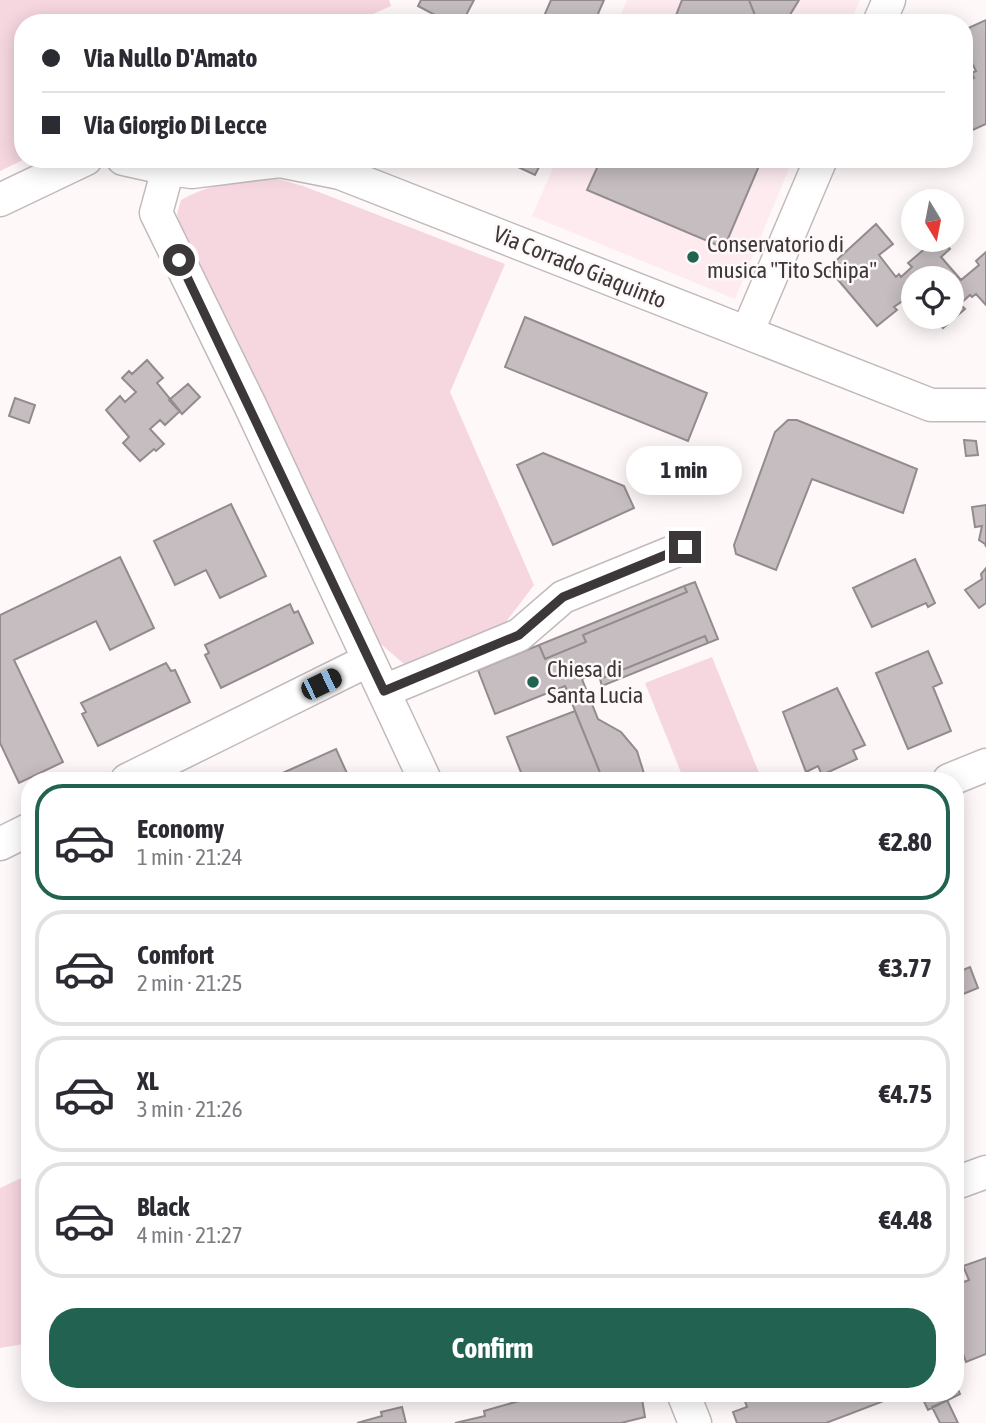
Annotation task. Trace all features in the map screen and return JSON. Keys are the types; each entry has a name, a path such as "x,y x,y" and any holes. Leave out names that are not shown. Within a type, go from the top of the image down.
{"street":[{"path":"0,200 67,168"},
{"name":"Via Corrado Giaquinto","path":"164,168 192,172 221,168"},
{"name":"Via Corrado Giaquinto","path":"318,168 341,173 931,405 986,405"},
{"path":"747,333 817,168"},
{"path":"168,169 156,213 249,403 421,772"},
{"path":"384,691 519,635 563,597 685,547"},
{"path":"143,772 369,660"},
{"path":"964,774 986,765"},
{"path":"0,844 21,834"},
{"path":"964,1180 986,1171"},
{"path":"687,1402 695,1423"}],"shaded area":[{"path":"0,0 389,0 391,6 373,14 14,14 14,164 0,171"},
{"path":"627,0 860,0 854,14 621,14"},
{"name":"Conservatorio di musica \"Tito Schipa\"","path":"553,168 789,168 735,299 532,216"},
{"path":"268,176 303,186 505,264 450,392 534,585 496,635 411,670 375,639 267,403 188,256 177,214 181,200 223,183"},
{"path":"712,657 759,772 681,772 645,683"},
{"path":"21,1178 21,1344 0,1348 0,1188"}],"building":[{"path":"421,0 474,0 467,14 433,14 418,6"},
{"path":"551,0 604,0 598,14 545,14"},
{"path":"682,0 749,0 754,14 677,14"},
{"path":"749,0 799,0 790,14 754,14"},
{"path":"986,20 986,124 973,130 973,72 976,71 973,65 973,26"},
{"path":"520,168 538,168 535,175"},
{"path":"597,168 758,168 724,248 587,190"},
{"path":"876,224 893,244 879,255 896,277 899,274 901,277 901,302 894,307 897,310 877,326 828,268"},
{"path":"921,252 947,252 941,257 949,266 911,266 908,263"},
{"path":"986,252 986,305 976,294 972,297 970,295 964,300 964,278 979,265 976,261"},
{"path":"525,317 707,393 688,441 505,367"},
{"path":"147,360 163,378 157,383 180,411 165,425 160,420 150,429 164,444 140,461 123,443 129,437 106,410 120,396 125,402 136,392 122,378 129,371 132,374"},
{"path":"188,384 200,397 182,414 169,400"},
{"path":"15,398 35,405 29,423 9,416"},
{"path":"788,420 797,420 917,469 903,513 812,479 776,570 736,554 734,545 775,432"},
{"path":"964,440 976,441 978,455 966,456"},
{"path":"543,453 624,486 634,508 553,545 517,465"},
{"path":"231,504 266,576 220,598 206,570 175,585 154,541"},
{"path":"986,505 986,547 979,540 982,526 975,527 972,507"},
{"path":"120,557 154,628 110,650 96,621 14,660 63,762 42,772 21,772 19,783 0,743 0,615"},
{"path":"915,559 935,603 928,607 926,603 872,627 853,588"},
{"path":"986,568 986,603 979,608 965,590 982,579 981,574"},
{"name":"Chiesa di Santa Lucia","path":"695,582 718,639 708,643 705,636 600,679 597,672 582,679 598,719 621,732 637,751 644,772 600,772 565,686 495,714 478,670 539,645 545,659 586,642 583,635 687,592 684,586"},
{"path":"684,586 687,592 583,635 586,642 545,659 539,645"},
{"path":"290,604 294,613 298,611 313,643 221,688 205,655 209,653 205,645"},
{"path":"705,636 708,643 602,686 600,679"},
{"path":"928,651 942,683 933,687 951,731 908,749 876,673"},
{"path":"166,663 171,671 175,670 190,702 98,746 82,714 86,712 81,703"},
{"path":"837,688 865,745 853,750 857,759 829,772 821,772 818,766 806,772 783,712"},
{"path":"575,711 600,772 521,772 507,737"},
{"path":"336,749 346,772 285,772"},
{"path":"970,967 978,988 964,994 964,970"},
{"path":"986,1258 986,1354 966,1362 964,1282 969,1280 964,1266"},
{"path":"516,1402 642,1402 645,1417 621,1423 455,1423 485,1416 484,1411"},
{"path":"745,1402 881,1402 826,1423 737,1423 733,1412 747,1407"},
{"path":"924,1402 944,1402 928,1410"},
{"path":"948,1402 958,1423 940,1423 932,1407"},
{"path":"402,1407 406,1423 357,1423 382,1416 381,1412"}],"place":[{"name":"Conservatorio di musica \"Tito Schipa\"","path":"693,257"},
{"name":"Chiesa di Santa Lucia","path":"533,682"}],"route":[{"path":"179,260 384,691 519,635 563,597 685,547"}]}
